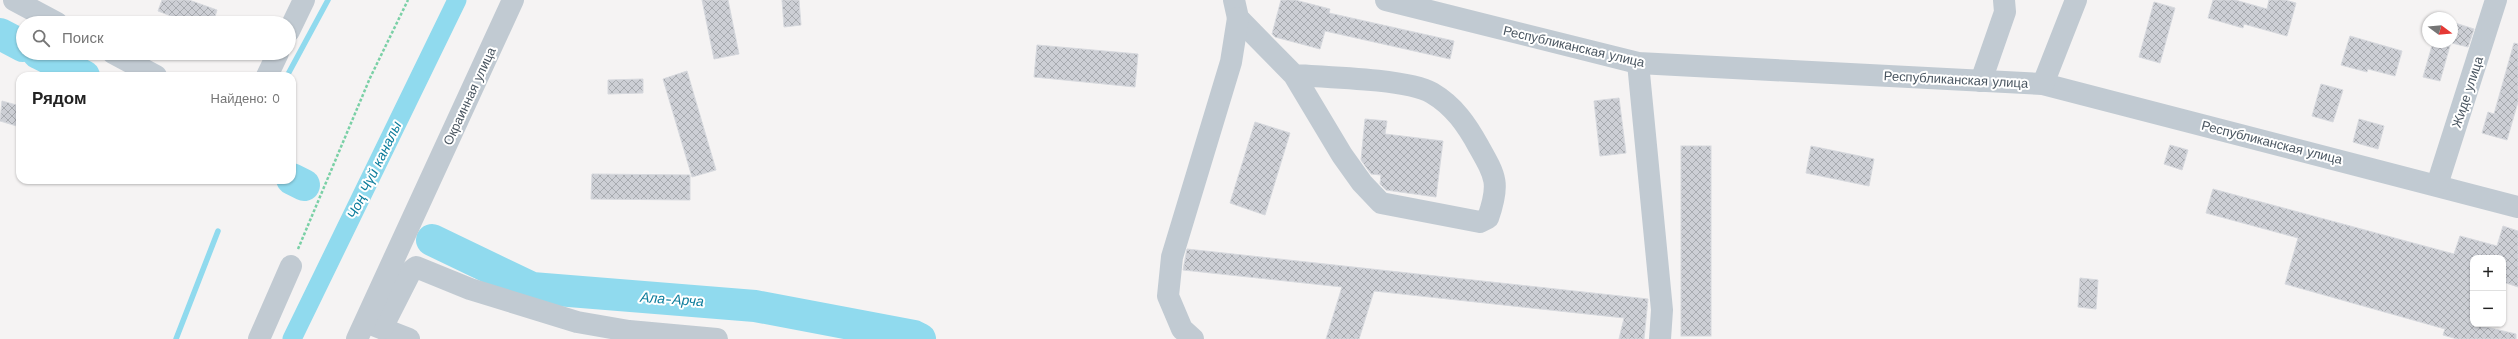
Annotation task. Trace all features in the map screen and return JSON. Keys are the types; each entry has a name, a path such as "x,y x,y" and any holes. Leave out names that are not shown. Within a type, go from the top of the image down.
{"street":[{"path":"14,0 44,16"},
{"path":"296,17 304,0"},
{"name":"Окраинная улица","path":"368,330 425,192 513,0"},
{"name":"Республиканская улица","path":"1386,0 1638,63 2043,84 2518,207"},
{"path":"1980,81 2005,12 2004,0"},
{"path":"2043,84 2076,0"},
{"name":"Жиде улица","path":"2437,185 2496,0"},
{"path":"1236,9 1294,75 1342,156 1362,183 1381,204 1480,222 1488,218 1494,199 1494,173 1464,119 1432,92 1408,85 1294,75"},
{"path":"1193,339 1182,329 1168,296 1172,257 1231,62 1236,9"},
{"path":"126,60 149,72"},
{"path":"269,72 275,60"},
{"path":"1638,63 1662,310 1660,339"},
{"path":"259,339 291,266"},
{"path":"409,339 368,330 411,271 416,267 470,289 577,322 629,331 717,339"}],"path":[{"path":"291,266 370,78 408,0"}],"building":[{"path":"162,0 189,0 217,10 215,16 171,16 158,11"},
{"path":"702,0 728,0 739,54 714,59"},
{"path":"782,0 799,0 801,25 784,27"},
{"path":"1281,0 1295,0 1330,9 1329,13 1454,41 1450,59 1325,31 1320,49 1275,37 1272,34"},
{"path":"2213,0 2235,0 2267,9 2269,0 2285,0 2296,3 2287,36 2244,24 2243,28 2208,18"},
{"path":"2154,2 2175,8 2160,63 2139,57"},
{"path":"2458,24 2474,29 2468,47 2458,44"},
{"path":"2350,36 2402,51 2395,76 2368,69 2367,72 2341,65"},
{"path":"2514,43 2518,44 2518,102 2507,140 2482,133 2488,112 2494,114"},
{"path":"1037,45 1138,54 1135,87 1034,77"},
{"path":"2431,48 2449,48 2440,81 2423,77"},
{"path":"687,71 716,170 692,177 663,79"},
{"path":"643,79 643,93 608,94 608,80"},
{"path":"2321,84 2343,90 2333,122 2312,116"},
{"path":"1619,98 1626,153 1600,156 1594,101"},
{"path":"2,101 16,105 16,126 0,121"},
{"path":"1365,119 1387,121 1385,134 1443,141 1436,197 1386,190 1380,184 1381,175 1371,174 1361,160"},
{"path":"2359,119 2384,126 2378,149 2353,142"},
{"path":"1255,122 1290,133 1265,215 1230,203"},
{"path":"2170,145 2188,150 2182,170 2164,164"},
{"path":"1681,146 1711,146 1711,336 1681,336"},
{"path":"1811,146 1874,159 1869,186 1806,173"},
{"path":"592,174 690,175 690,200 591,199"},
{"path":"2213,189 2454,254 2460,236 2497,246 2503,226 2518,231 2518,287 2506,283 2506,255 2470,255 2470,327 2486,327 2516,334 2516,339 2457,339 2443,335 2445,329 2285,284 2298,238 2206,213"},
{"path":"1187,249 1648,299 1644,339 1619,339 1624,318 1374,291 1359,339 1326,339 1342,287 1183,270"},
{"path":"2080,278 2098,280 2096,309 2078,307"}],"waterway":[{"path":"296,59 328,0"},
{"name":"Чоң Чүй каналы","path":"292,339 457,0"},
{"name":"Ала-Арча","path":"0,34 16,42"},
{"name":"Ала-Арча","path":"52,60 76,72"},
{"path":"289,72 296,60"},
{"name":"Ала-Арча","path":"296,181 304,185"},
{"path":"176,339 218,231"},
{"name":"Ала-Арча","path":"432,240 532,288 755,306 914,336 920,339"}]}
